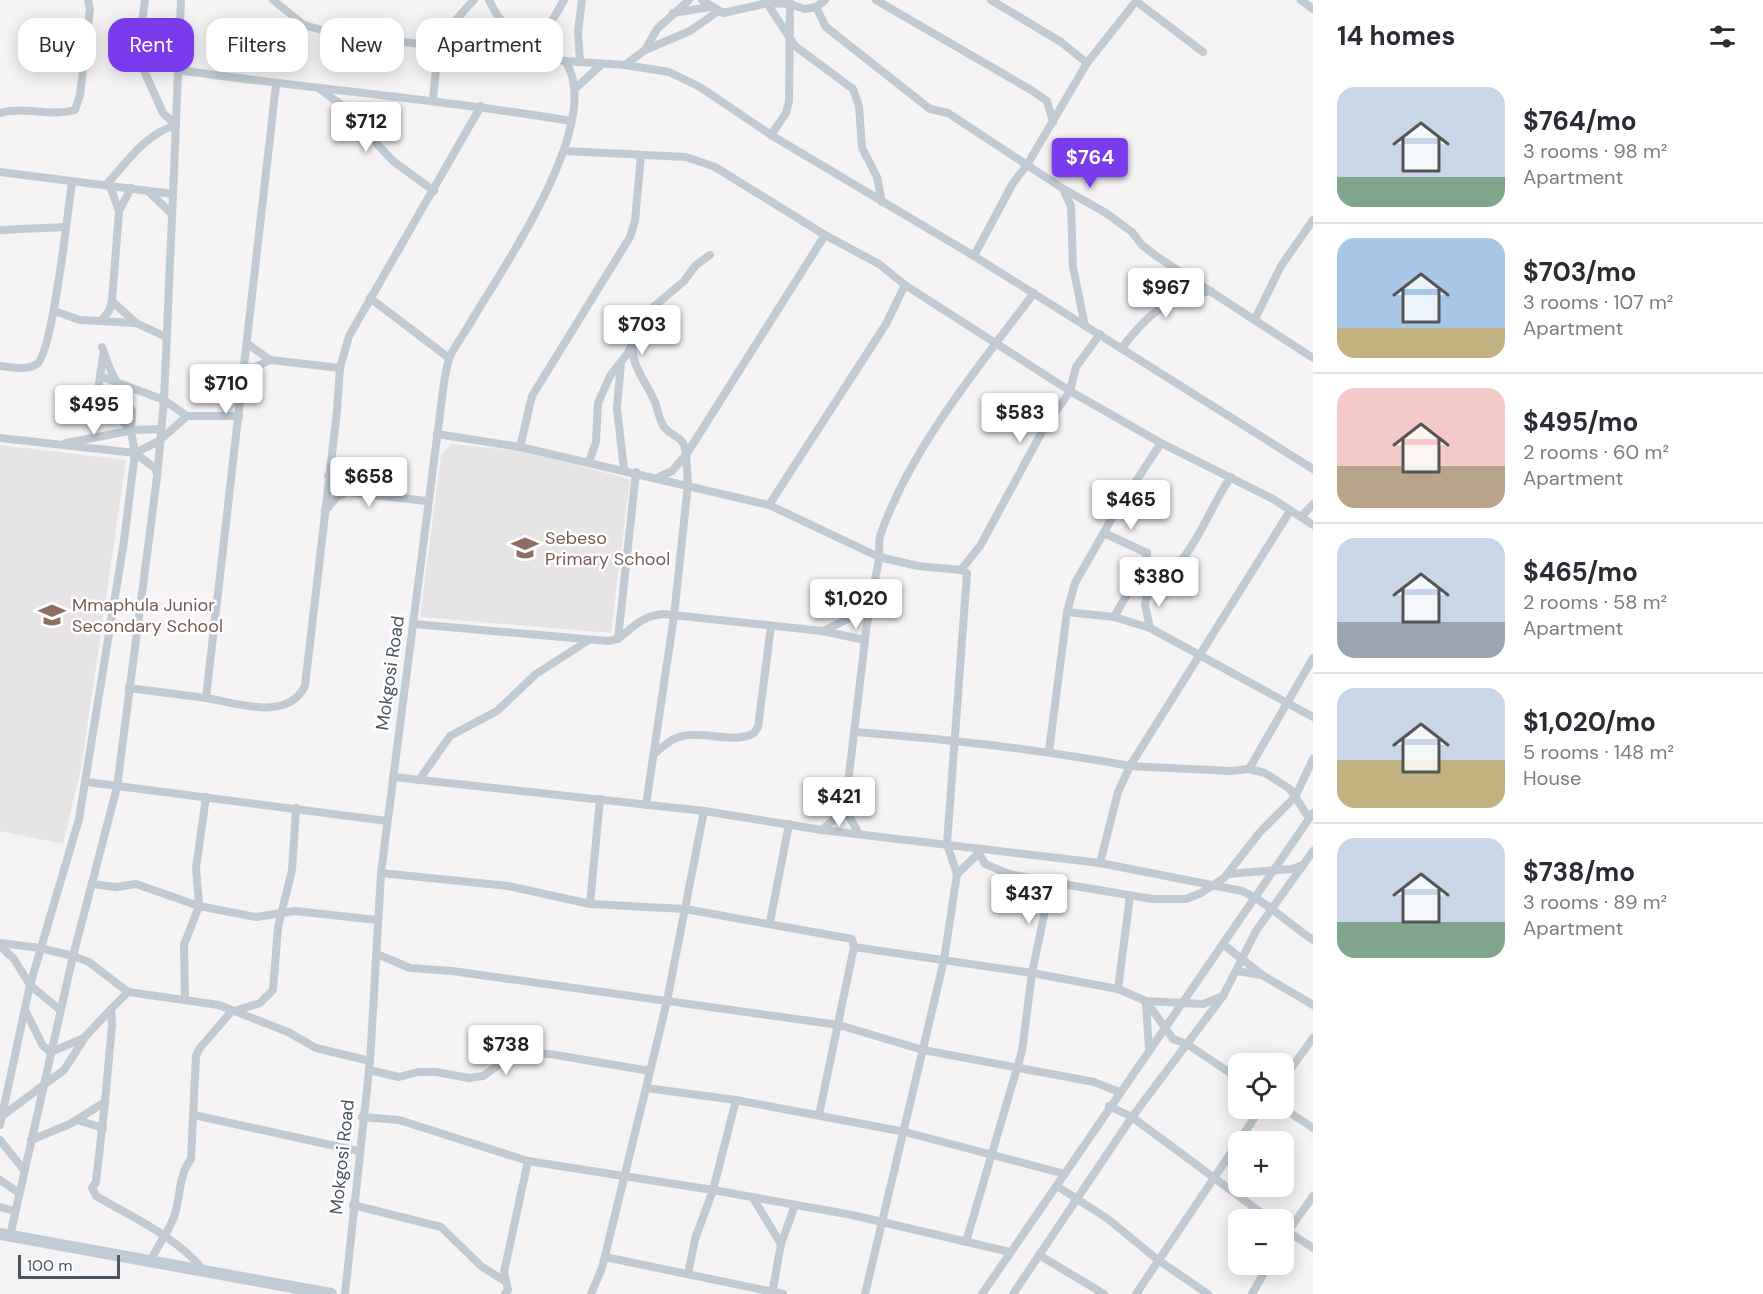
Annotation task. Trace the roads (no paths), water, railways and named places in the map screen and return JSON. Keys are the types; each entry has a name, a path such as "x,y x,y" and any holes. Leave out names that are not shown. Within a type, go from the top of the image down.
{"street":[{"path":"0,113 25,110 63,113 75,110 80,95 90,9 88,0"},
{"path":"145,0 139,44 141,64 163,113 176,125"},
{"path":"180,18 181,0"},
{"path":"273,0 304,25 319,30 416,43"},
{"path":"458,18 474,0"},
{"path":"489,0 497,18"},
{"path":"554,18 564,0"},
{"path":"580,62 579,31 582,0"},
{"path":"645,51 657,29 689,0"},
{"path":"702,0 714,10"},
{"path":"672,13 745,10 766,2 789,2 805,9 816,7 825,0"},
{"path":"876,0 1047,101 1056,100 1070,92"},
{"path":"991,0 1005,3 1087,63"},
{"path":"974,256 1013,183 1027,165 1087,63 1136,0 1203,52"},
{"path":"1301,0 1313,9"},
{"path":"766,2 788,36 805,55 853,89 859,106 862,148 877,177 882,202"},
{"path":"771,135 788,108 788,36 791,10 789,2"},
{"path":"816,7 826,27 930,109 948,113 1062,188 1106,213 1132,232 1142,245 1156,256 1313,358"},
{"path":"625,65 645,51 690,31 714,10"},
{"path":"565,61 625,65 669,72 700,87 771,135 974,256 1313,469"},
{"path":"565,61 573,72 577,87 602,64"},
{"path":"178,72 164,400 157,477 117,787 60,1010 15,1211 5,1235 331,1294"},
{"path":"191,72 276,85 481,106 571,121"},
{"path":"433,100 436,72"},
{"path":"206,698 276,85"},
{"name":"Mokgosi Road","path":"345,1294 358,1151 370,1065 381,873 414,624 427,501 449,358 514,250 565,151 577,87"},
{"path":"320,88 340,104 393,161 434,191"},
{"path":"1047,101 1053,122"},
{"path":"129,688 275,708 286,706 300,696 307,668 328,476 338,411 340,368 349,336 481,106"},
{"path":"108,185 144,142 161,129 176,125"},
{"path":"565,151 686,157 715,167 825,235 879,264 904,285 1070,391 1161,443 1231,477 1313,525"},
{"path":"520,447 532,396 630,237 635,221 641,155"},
{"path":"0,172 173,194"},
{"path":"0,366 29,367 40,361 44,354 54,311 72,182"},
{"path":"108,185 119,211"},
{"path":"101,321 109,311 112,301 119,211 131,188"},
{"path":"1062,188 1071,206 1073,267 1085,326"},
{"path":"146,190 162,202 172,215"},
{"path":"1255,320 1281,266 1313,220"},
{"path":"0,230 66,227"},
{"path":"658,478 672,471 686,455 825,235"},
{"path":"589,462 596,442 598,403 610,376 632,346 640,325 651,309 684,281 696,265 710,255"},
{"path":"769,505 886,324 904,285"},
{"path":"1122,348 1149,316 1166,303 1191,294 1211,291"},
{"path":"859,834 845,809 870,598 879,556 880,535 927,443 1034,293"},
{"path":"370,298 449,358"},
{"path":"112,301 136,323 166,337"},
{"path":"54,311 73,319 136,323"},
{"path":"961,570 980,546 1043,430 1070,391 1076,367 1100,334"},
{"path":"248,344 270,360 340,368"},
{"path":"632,346 635,364 655,401 664,426 683,442 688,484 674,616 646,805"},
{"path":"1,1120 30,985 69,861 87,782 135,453 130,404 103,350 96,405 113,413 131,431"},
{"path":"242,374 270,360"},
{"path":"622,362 617,408 624,470"},
{"path":"100,376 164,400 187,416 239,416"},
{"path":"135,453 159,441 187,416"},
{"path":"56,445 131,431 161,429"},
{"path":"437,434 520,447 688,484 769,505 879,556 918,566 961,570 967,573 947,844 957,874 944,960 884,1222 865,1294"},
{"path":"0,438 135,453 155,468 157,477"},
{"path":"1049,751 1067,612 1075,583 1161,443"},
{"path":"618,639 636,472"},
{"path":"328,476 347,492"},
{"path":"1128,589 1148,588 1190,551 1202,533 1213,503 1231,477"},
{"path":"325,511 337,497 347,492 427,501"},
{"path":"1301,517 1313,504"},
{"path":"1100,863 1118,792 1130,766 1290,511"},
{"path":"1104,533 1148,553 1144,565 1114,616"},
{"path":"1148,588 1145,605 1150,628"},
{"path":"822,631 835,627 852,617 870,598"},
{"path":"1067,612 1114,616 1150,628 1313,717"},
{"path":"414,624 589,640 618,639 638,621 649,615 822,631 865,640"},
{"path":"655,753 675,738 685,736 742,737 754,733 758,727 771,626"},
{"path":"419,780 450,736 497,711 536,674 589,640"},
{"path":"1249,769 1313,658"},
{"path":"855,732 955,739 1049,751 1130,766 1210,770 1249,769 1276,778 1290,789 1311,816 1257,898 1109,1106 1058,1186 982,1294"},
{"path":"980,853 985,864 990,867 1051,882 1152,899 1186,899 1217,885 1228,874 1260,832 1294,797 1313,759"},
{"path":"393,777 704,811 822,830 947,844 980,853 1100,863 1217,885 1257,898 1313,940"},
{"path":"87,782 387,821"},
{"path":"185,999 184,945 199,906 196,868 206,797"},
{"path":"590,904 600,799"},
{"path":"150,1262 174,1218 182,1174 191,1159 196,1056 201,1044 231,1011 260,1003 273,990 280,914 291,883 296,808"},
{"path":"822,830 845,809"},
{"path":"591,1294 605,1257 667,1001 704,811"},
{"path":"770,922 789,824"},
{"path":"1013,1294 1132,1117 1223,996 1271,910 1313,851"},
{"path":"957,874 980,853"},
{"path":"1228,874 1292,868 1304,864"},
{"path":"1304,864 1313,871"},
{"path":"381,873 508,886 590,904 685,909 770,922 852,939 854,947 819,1115"},
{"path":"966,1242 1017,1067 1032,973 1051,882"},
{"path":"92,884 116,887 136,884 199,906 256,917 295,911 377,920"},
{"path":"1118,989 1130,896"},
{"path":"0,945 40,948 73,956 89,962 128,992 141,996 185,999 219,1005 288,1032 327,1052 370,1065 399,1077 418,1072 436,1072 469,1078 483,1076 507,1059 523,1053 550,1054 650,1071"},
{"path":"0,945 14,959 30,985 60,1010"},
{"path":"1224,945 1262,975 1313,1005"},
{"path":"854,947 1032,973 1118,989 1146,1001 1203,1004 1223,996"},
{"path":"377,954 410,968 452,971 839,1025 923,1050 1094,1082 1119,1092"},
{"path":"1236,971 1262,975"},
{"path":"1,1120 23,1098 43,1087 70,1064 84,1038 128,992"},
{"path":"1146,1001 1173,1039 1187,1044 1228,1072"},
{"path":"1146,1001 1149,1050"},
{"path":"111,1009 112,1024 103,1128 92,1188 96,1196 163,1235 191,1257 204,1272"},
{"path":"25,1010 43,1046 51,1052"},
{"path":"51,1052 84,1038"},
{"path":"1294,1064 1313,1038"},
{"path":"646,1088 736,1100 905,1132 1065,1174"},
{"path":"688,1274 695,1239 713,1190 736,1100"},
{"path":"31,1140 77,1120 105,1102"},
{"path":"1109,1106 1132,1117 1256,1209"},
{"path":"194,1115 358,1151"},
{"path":"1294,1115 1313,1128"},
{"path":"362,1117 399,1120 528,1161 795,1205 884,1222 1011,1252"},
{"path":"1136,1294 1253,1119"},
{"path":"77,1120 103,1128"},
{"path":"0,1140 24,1170"},
{"path":"507,1290 504,1272 528,1161"},
{"path":"0,1180 19,1193"},
{"path":"1058,1186 1108,1218 1158,1260 1208,1294"},
{"path":"1294,1221 1313,1196"},
{"path":"753,1198 781,1244"},
{"path":"353,1205 441,1227 507,1290"},
{"path":"772,1293 781,1244 795,1205"},
{"path":"0,1207 15,1211"},
{"path":"1294,1238 1313,1248"},
{"path":"1039,1255 1104,1294"},
{"path":"605,1257 783,1294"},
{"path":"1252,1294 1263,1275"}],"place":[{"name":"Sebeso Primary School","path":"525,548"},
{"name":"Mmaphula Junior Secondary School","path":"52,615"}]}
